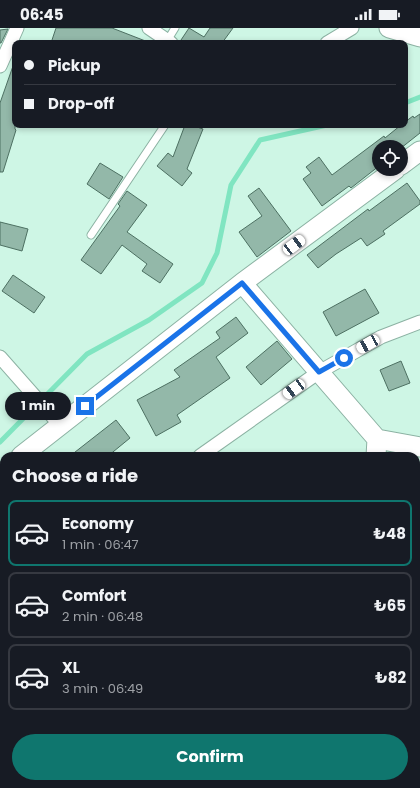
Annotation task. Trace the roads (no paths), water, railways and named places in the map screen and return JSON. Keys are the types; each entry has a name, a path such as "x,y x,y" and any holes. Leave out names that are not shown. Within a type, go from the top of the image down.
{"street":[{"path":"0,66 17,28"},
{"path":"149,28 166,40"},
{"path":"332,40 352,28"},
{"path":"389,28 420,37"},
{"path":"408,160 420,151"},
{"path":"26,452 242,283 387,176"},
{"path":"242,283 319,372 376,447 420,447"},
{"path":"206,452 319,372 381,337 420,322"},
{"path":"0,356 60,424"}],"lane":[{"path":"170,40 175,28"},
{"path":"91,235 163,128"}],"waterway":[{"path":"408,102 420,97"},
{"path":"0,442 87,354 149,320 202,283 217,253 231,185 260,140 314,128"}]}
